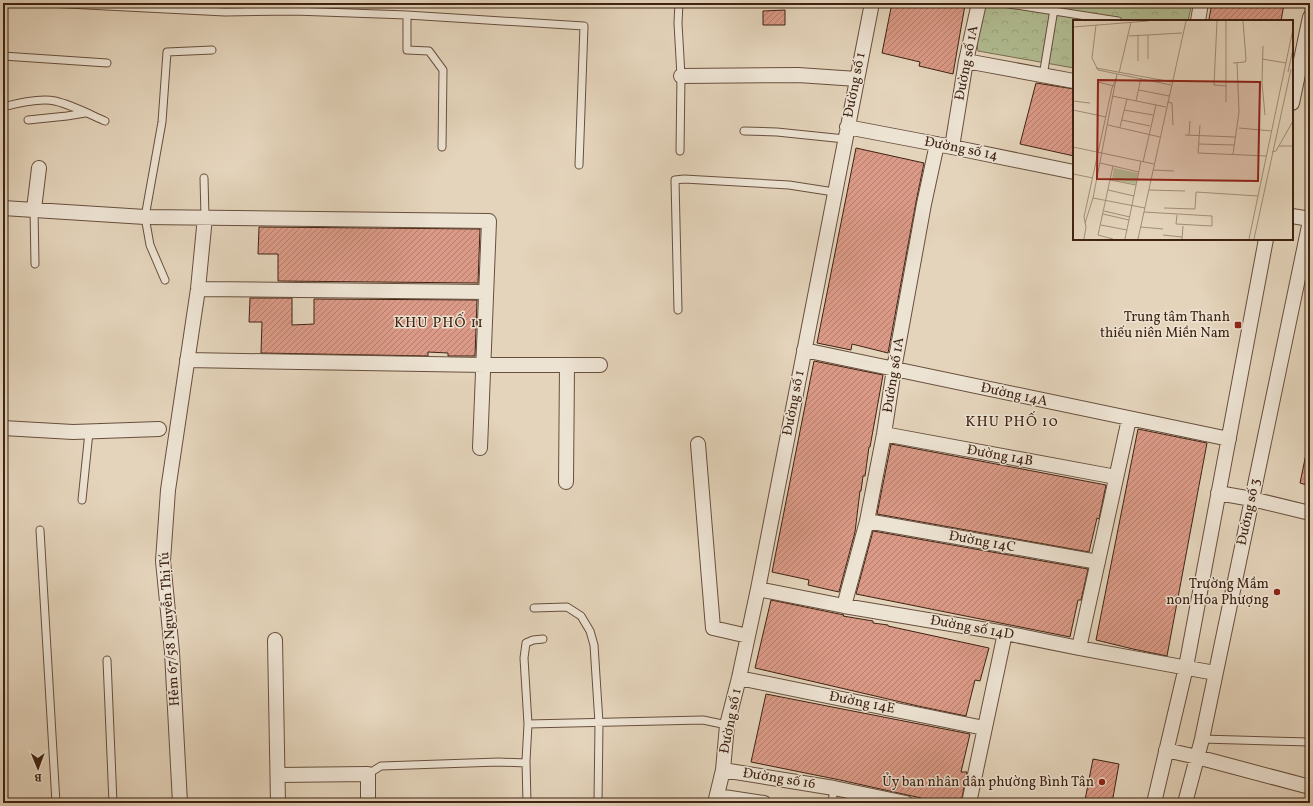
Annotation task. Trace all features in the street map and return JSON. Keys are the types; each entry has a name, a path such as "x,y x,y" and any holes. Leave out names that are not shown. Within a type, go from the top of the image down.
{"street":[{"name":"Đường số 1","path":"716,800 723,770 727,725 739,678 758,589 834,192 872,3"},
{"name":"Đường số 1A","path":"952,147 966,61 978,3"},
{"path":"1198,20 1201,3"},
{"path":"1293,98 1310,17"},
{"path":"966,61 1073,82"},
{"path":"682,76 798,75 856,79"},
{"name":"Đường số 14","path":"846,133 937,144 1073,172"},
{"name":"Đường số 1A","path":"844,606 867,521 884,434 894,369 924,204 937,144"},
{"path":"34,209 38,168"},
{"path":"3,208 145,217 490,221 480,448"},
{"path":"1293,216 1310,220"},
{"name":"Hẻm 67/58 Nguyễn Thị Tú","path":"180,803 172,652 163,561 168,490 198,289 205,217"},
{"name":"Đường số 3","path":"1185,803 1202,739 1310,220"},
{"path":"1154,803 1186,668 1266,240"},
{"path":"198,289 486,292"},
{"name":"Đường 14A","path":"804,350 1229,439"},
{"path":"187,360 484,365 600,365"},
{"path":"566,482 567,366"},
{"path":"1079,648 1129,419"},
{"path":"3,428 89,432 159,429"},
{"name":"Đường 14B","path":"884,434 1116,477"},
{"path":"698,444 713,628 748,636"},
{"path":"1218,494 1252,499 1310,513"},
{"name":"Đường 14C","path":"867,521 1098,562"},
{"name":"Đường số 14D","path":"758,589 1215,673"},
{"path":"969,803 1004,633"},
{"path":"275,640 278,803"},
{"name":"Đường 14E","path":"739,678 984,728"},
{"path":"1166,750 1310,787"},
{"name":"Đường số 16","path":"723,770 834,788 906,803"},
{"path":"278,775 368,774 368,803"},
{"name":"Đường số 16","path":"716,800 764,803"}],"lane":[{"path":"48,3 225,12 294,11 407,15 584,26 579,165"},
{"path":"247,3 247,11"},
{"path":"679,3 678,22 682,76 680,150"},
{"path":"1003,3 1054,7 1113,20"},
{"path":"1043,76 1054,7"},
{"path":"407,15 407,50 428,52 443,70 442,147"},
{"path":"165,280 150,245 145,217 162,122 167,52 212,50"},
{"path":"3,56 107,63"},
{"path":"3,107 25,102 55,101 86,112 105,121"},
{"path":"28,120 67,116 86,112"},
{"path":"744,131 846,133"},
{"path":"204,178 205,217"},
{"path":"678,310 675,180 684,179 789,186 834,192"},
{"path":"34,209 36,264"},
{"path":"82,500 89,432"},
{"path":"40,530 56,803"},
{"path":"534,608 567,607 581,616 590,631 594,646 598,722 598,803"},
{"path":"527,803 526,763 528,724 524,658 526,642 543,639"},
{"path":"107,660 113,803"},
{"path":"528,724 703,720 727,725"},
{"path":"1202,739 1310,742"},
{"path":"368,774 381,766 499,762 526,763"},
{"path":"832,803 834,788"}],"green space":[{"path":"984,3 1192,3 1188,20 1073,20 1073,68 978,51 977,45"}],"building":[{"path":"892,3 955,3 965,5 953,74 919,66 920,62 882,53"},
{"path":"1212,3 1284,4 1281,20 1209,19"},
{"path":"785,10 785,25 763,25 763,11"},
{"path":"1036,83 1073,89 1073,156 1020,144"},
{"path":"856,148 924,163 888,353 852,344 851,350 817,343"},
{"path":"259,227 480,229 478,283 278,281 278,254 258,254"},
{"path":"250,298 292,298 292,325 314,324 314,299 477,300 475,356 448,356 448,353 428,352 428,356 261,353 262,322 249,322"},
{"path":"814,361 883,375 865,476 863,476 860,491 855,532 839,592 808,585 809,580 772,572"},
{"path":"1138,429 1207,443 1167,656 1096,640"},
{"path":"891,444 1106,485 1099,519 1097,518 1089,552 877,514"},
{"path":"1306,454 1310,455 1310,486 1300,483"},
{"path":"873,531 1088,569 1081,600 1078,600 1070,637 856,594"},
{"path":"771,600 873,621 873,623 888,625 989,648 980,681 975,680 966,716 755,668"},
{"path":"766,694 970,734 961,772 967,772 961,803 943,803 751,762"},
{"name":"Ủy ban nhân dân phường Bình Tân","path":"1093,759 1119,764 1112,803 1101,803 1085,800"}],"place":[{"name":"Trung tâm Thanh thiếu niên Miền Nam","path":"1238,325"},
{"name":"Trường Mầm non Hoa Phượng","path":"1277,592"},
{"name":"Ủy ban nhân dân phường Bình Tân","path":"1102,782"}],"district":[{"name":"KHU PHỐ 11","path":"439,323"},
{"name":"KHU PHỐ 10","path":"1012,422"}]}
